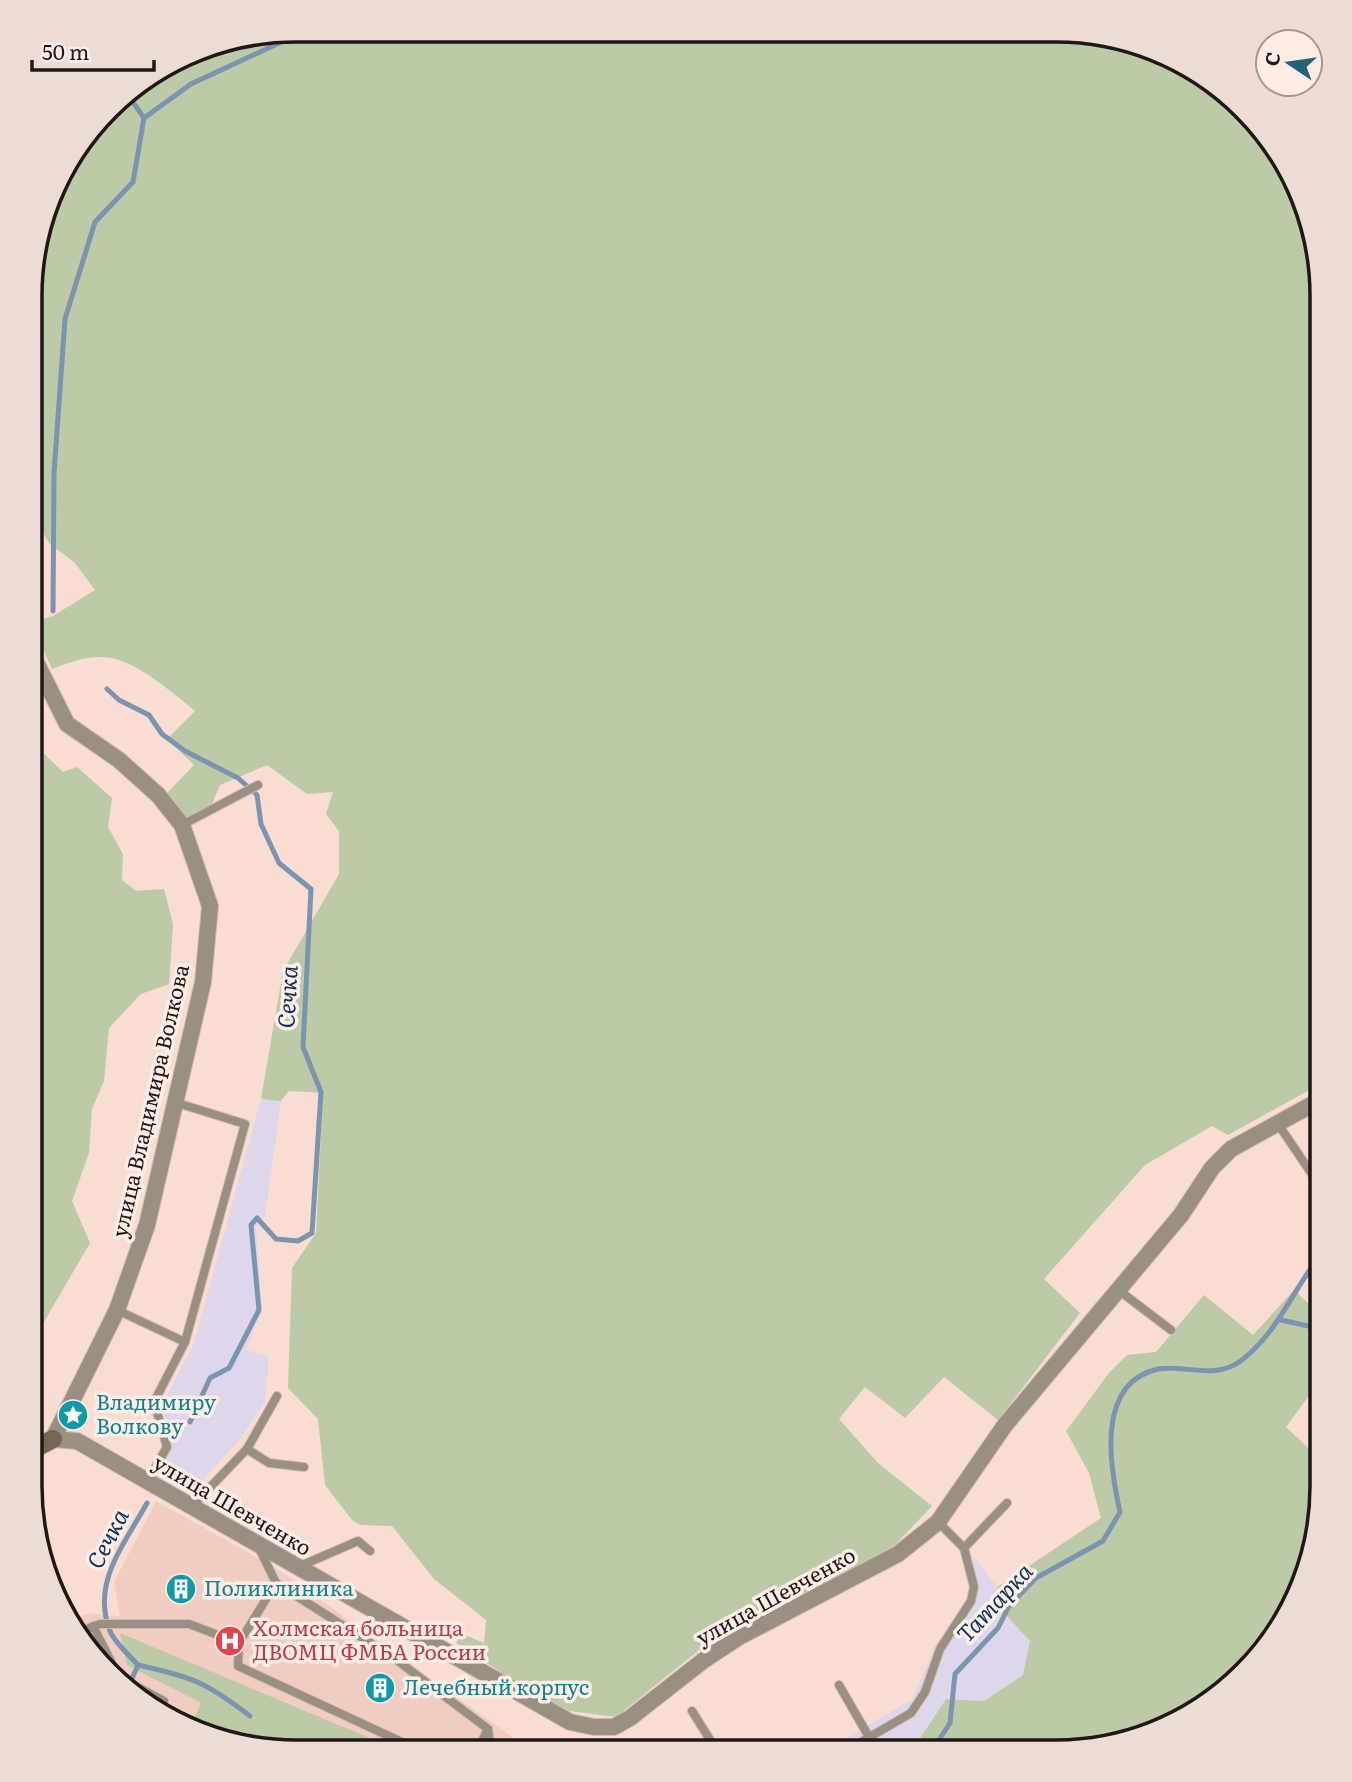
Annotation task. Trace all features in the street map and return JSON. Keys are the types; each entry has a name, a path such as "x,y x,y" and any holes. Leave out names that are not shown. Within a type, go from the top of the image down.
{"street":[{"name":"улица Владимира Волкова","path":"42,674 67,724 119,760 158,795 182,825 210,906 203,982 147,1225 117,1310 53,1440"},
{"name":"улица Шевченко","path":"53,1440 77,1441 538,1707 570,1722 593,1727 614,1727 730,1643 898,1554 938,1522 1005,1425 1181,1215 1212,1168 1231,1149 1310,1106"},
{"path":"42,1445 53,1440"}],"lane":[{"path":"182,825 258,785"},
{"path":"147,1482 167,1447 154,1402 185,1342 245,1125 174,1102"},
{"path":"1278,1124 1310,1171"},
{"path":"1117,1289 1171,1330"},
{"path":"117,1310 185,1342"},
{"path":"191,1507 247,1449 277,1396"},
{"path":"247,1449 269,1463 304,1467"},
{"path":"964,1548 1007,1503"},
{"path":"864,1740 911,1713 925,1692 940,1649 971,1601 974,1587 964,1548 938,1522"},
{"path":"297,1568 358,1541 370,1551"},
{"path":"258,1545 276,1583 394,1658 488,1729 490,1740"},
{"path":"276,1583 239,1643 238,1666 396,1740"},
{"path":"86,1629 97,1625 189,1624 239,1643"},
{"path":"97,1625 113,1663"},
{"path":"839,1685 869,1737"},
{"path":"151,1695 164,1701"},
{"path":"692,1711 710,1740"},
{"path":"482,1740 488,1729"}],"shaded area":[{"path":"261,1099 281,1101 265,1216 256,1227 262,1307 246,1350 269,1356 265,1401 241,1438 190,1494 155,1473 170,1448 163,1403 194,1343"},
{"name":"Холмская больница ДВОМЦ ФМБА России","path":"156,1501 276,1568 512,1737 511,1740 353,1740 297,1721 230,1731 214,1727 183,1714 141,1688 116,1666 94,1641 78,1617 91,1613 120,1617 114,1582"},
{"path":"974,1556 997,1587 1004,1613 1030,1641 1023,1675 984,1701 946,1699 919,1740 845,1740 912,1699 935,1646 967,1600"}],"green space":[{"path":"296,42 1056,42 1106,47 1153,61 1211,94 1236,116 1258,141 1291,199 1308,262 1310,1090 1228,1135 1212,1126 1145,1165 1044,1279 1080,1313 998,1420 944,1377 905,1418 865,1387 839,1419 878,1463 932,1506 895,1545 826,1586 766,1612 698,1651 616,1717 570,1711 542,1699 456,1643 461,1633 484,1643 486,1620 434,1579 392,1526 360,1525 352,1520 325,1485 318,1419 288,1388 292,1268 316,1233 323,1093 289,1091 281,1101 261,1099 283,971 339,874 339,831 326,814 333,792 307,794 267,765 220,785 212,804 189,817 183,816 166,794 194,765 167,739 195,711 155,680 122,661 103,657 88,658 52,669 42,647 42,620 53,616 95,590 75,563 49,543 42,531 42,296 44,262 55,214 76,169 94,141 116,116 141,94 199,61 246,47"},
{"path":"42,752 63,772 77,767 112,798 108,827 123,854 122,880 136,891 164,889 173,924 169,984 141,994 109,1028 104,1081 92,1109 89,1153 72,1201 90,1243 42,1325"},
{"path":"1294,1290 1310,1305 1310,1394 1286,1427 1310,1450 1308,1520 1291,1583 1258,1641 1236,1666 1211,1688 1169,1714 1138,1727 1090,1738 919,1740 946,1699 984,1701 1023,1675 1030,1641 1004,1613 997,1587 1101,1518 1089,1473 1066,1431 1109,1373 1127,1355 1156,1352 1204,1295 1253,1335"},
{"path":"120,1633 374,1740 262,1738 214,1727 194,1719 201,1703 127,1665"}],"waterway":[{"path":"144,118 191,84 279,43"},
{"name":"Сечка","path":"53,611 54,473 65,319 95,222 133,182 144,118 132,101"},
{"name":"Сечка","path":"107,689 119,700 149,715 162,734 185,751 238,778 257,795 261,824 279,863 311,889 303,1047 321,1092 312,1233 298,1241 276,1239 257,1218 251,1225 259,1310 229,1368 210,1378 190,1422"},
{"name":"Татарка","path":"939,1740 950,1723 955,1674 998,1628 1009,1606 1036,1578 1103,1541 1120,1512 1111,1451 1116,1409 1124,1391 1138,1377 1158,1369 1221,1370 1242,1360 1255,1349 1276,1323 1310,1270"},
{"path":"1281,1320 1310,1326"},
{"name":"Сечка","path":"138,1665 110,1631 105,1613 105,1597 107,1580 120,1549 147,1503"},
{"name":"Татарка","path":"138,1665 198,1682 222,1695 250,1716"},
{"name":"Татарка","path":"131,1680 138,1665"}],"place":[{"name":"Владимиру Волкову","path":"73,1415"},
{"name":"Поликлиника","path":"181,1589"},
{"name":"Холмская больница ДВОМЦ ФМБА России","path":"230,1641"},
{"name":"Лечебный корпус","path":"380,1688"}]}
